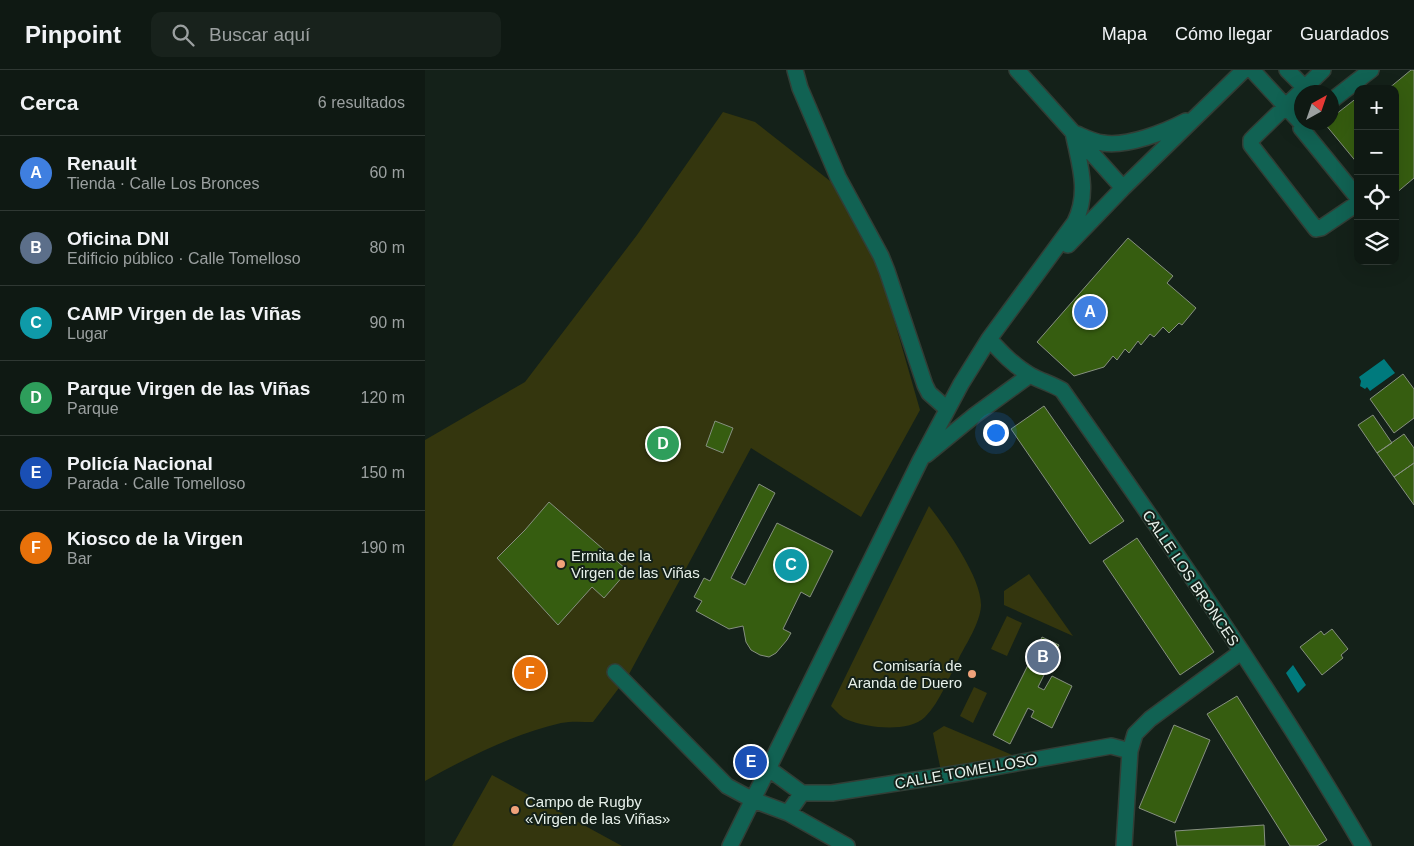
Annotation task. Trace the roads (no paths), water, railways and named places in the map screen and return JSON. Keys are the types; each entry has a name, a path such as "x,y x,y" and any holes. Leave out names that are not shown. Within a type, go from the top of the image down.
{"street":[{"path":"795,70 800,88 838,177 881,256 925,385 929,393 947,409"},
{"path":"1017,70 1123,188"},
{"path":"1032,282 1123,188 1244,70"},
{"path":"1252,70 1294,114"},
{"path":"1287,70 1302,85"},
{"path":"1311,85 1323,70"},
{"path":"1339,95 1371,70"},
{"path":"1294,100 1251,140 1251,146 1314,228 1321,228 1354,206"},
{"path":"1073,132 1095,142 1112,144 1144,138 1171,129 1197,116"},
{"path":"1303,130 1354,193"},
{"path":"730,846 947,409 989,339 1075,222 1083,200 1082,177 1073,132"},
{"name":"CALLE LOS BRONCES","path":"989,339 1004,356 1030,375 1050,382 1062,390 1241,652 1326,782 1363,846"},
{"path":"920,461 975,415 1030,375"},
{"path":"1125,846 1130,751 1135,734 1150,718 1241,652"},
{"path":"615,672 727,786 753,800 788,813 847,846"},
{"name":"CALLE TOMELLOSO","path":"802,793 832,793 967,772 1111,746 1130,751"},
{"path":"769,768 802,793 788,813"}],"water":[{"path":"1384,359 1395,373 1370,391 1367,387 1365,389 1360,386 1361,381 1359,377"},
{"path":"1293,665 1306,685 1298,693 1286,673"}],"place":[{"name":"Renault","path":"1090,312"},
{"name":"Parque Virgen de las Viñas","path":"663,444"},
{"name":"Ermita de la Virgen de las Viñas","path":"561,564"},
{"name":"CAMP Virgen de las Viñas","path":"791,565"},
{"name":"Oficina DNI","path":"1043,657"},
{"name":"Kiosco de la Virgen","path":"530,673"},
{"name":"Comisaría de Aranda de Duero","path":"972,674"},
{"name":"Policía Nacional","path":"751,762"},
{"name":"Campo de Rugby «Virgen de las Viñas»","path":"515,810"}]}
